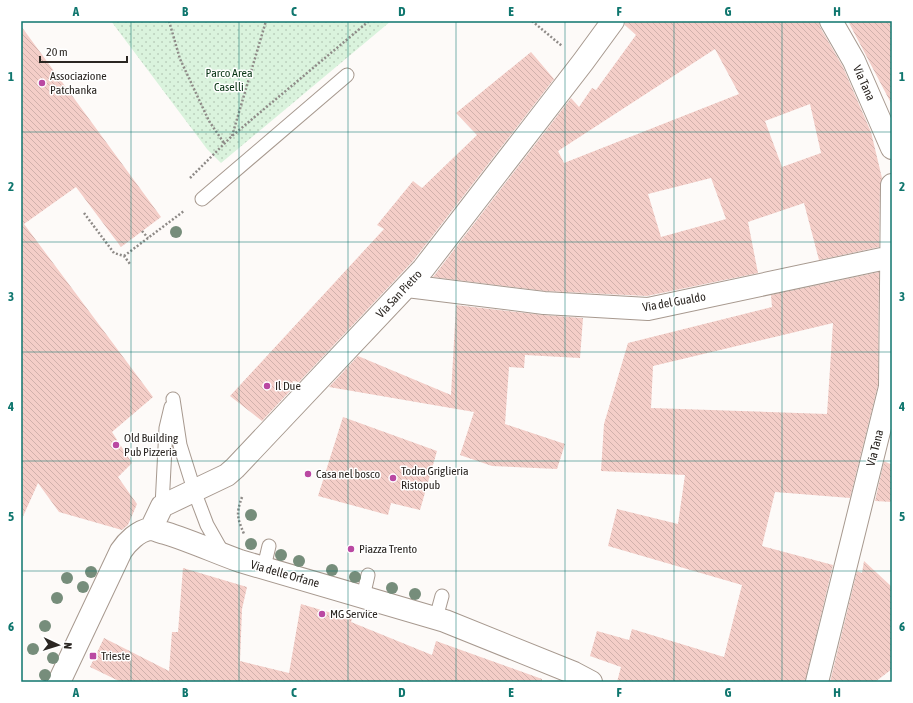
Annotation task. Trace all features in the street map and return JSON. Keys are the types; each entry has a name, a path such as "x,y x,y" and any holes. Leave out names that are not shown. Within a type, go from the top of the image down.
{"street":[{"name":"Via San Pietro","path":"162,506 227,475 235,468 423,269 613,21"},
{"name":"Via Tana","path":"831,21 854,61 892,148"},
{"name":"Via Tana","path":"817,682 890,387 890,257 892,185"},
{"name":"Via del Gualdo","path":"407,286 544,303 648,309 890,257"},
{"path":"59,682 121,551 125,545 138,534 151,529 162,506"},
{"name":"Via delle Orfane","path":"151,529 185,539 224,555 436,618 574,673 591,682"}],"lane":[{"path":"202,199 347,75"},
{"path":"162,506 166,428 173,399 180,445 194,490 207,525 224,555"},
{"path":"264,567 269,546"},
{"path":"363,597 368,575"},
{"path":"436,618 442,596"}],"path":[{"path":"170,21 180,59 209,121 224,144"},
{"path":"232,136 266,21"},
{"path":"190,178 232,136 369,21"},
{"path":"532,21 583,62"},
{"path":"84,213 114,253 124,256 130,264"},
{"path":"124,256 167,223"},
{"path":"142,231 148,238"},
{"path":"243,496 237,510 239,524 246,540 269,546"}],"green space":[{"name":"Parco Area Caselli","path":"111,21 391,21 221,163 207,149"}],"building":[{"path":"625,21 819,21 820,27 843,67 871,132 882,178 880,185 879,247 819,260 804,203 748,222 758,273 647,296 545,291 433,277 571,98 579,107 592,88 596,90 636,35 625,25","holes":["715,49 739,94 564,163 558,151","810,104 821,153 782,167 765,121","711,178 726,219 661,237 648,194"]},
{"path":"848,21 892,21 892,105"},
{"path":"21,26 161,217 121,247 76,187 24,224 153,397 112,432 132,463 118,477 137,504 128,525 122,530 59,512 38,483 21,521"},
{"path":"531,52 554,79 413,261 299,382 293,381 290,391 262,421 230,396 384,229 377,225 413,181 422,188 477,135 456,113"},
{"path":"879,272 878,385 850,498 775,492 762,546 833,565 805,682 617,682 621,667 590,656 597,631 629,640 632,629 724,657 742,585 608,546 617,509 678,524 685,475 601,471 604,424 628,343 772,307 771,295","holes":["833,323 827,414 651,408 653,366"]},
{"path":"456,305 583,318 580,358 525,355 524,368 509,367 505,424 565,444 557,469 492,466 460,455 474,412 329,387 358,356 451,395"},
{"path":"343,417 437,451 420,510 391,503 388,515 318,496"},
{"path":"884,461 892,465 892,502 875,501"},
{"path":"864,561 892,587 892,669 875,682 830,682 857,571 862,573"},
{"path":"183,568 247,587 242,609 240,661 289,673 301,604 352,619 351,622 432,655 436,641 542,679 542,682 121,682 90,667 104,638 169,671 172,632 178,632"}],"place":[{"name":"Associazione Patchanka","path":"42,83"},
{"name":"Il Due","path":"267,386"},
{"name":"Old Building Pub Pizzeria","path":"116,445"},
{"name":"Casa nel bosco","path":"308,474"},
{"name":"Todra Griglieria Ristopub","path":"393,478"},
{"name":"Piazza Trento","path":"351,549"},
{"name":"MG Service","path":"322,614"},
{"name":"Trieste","path":"93,656"}]}
